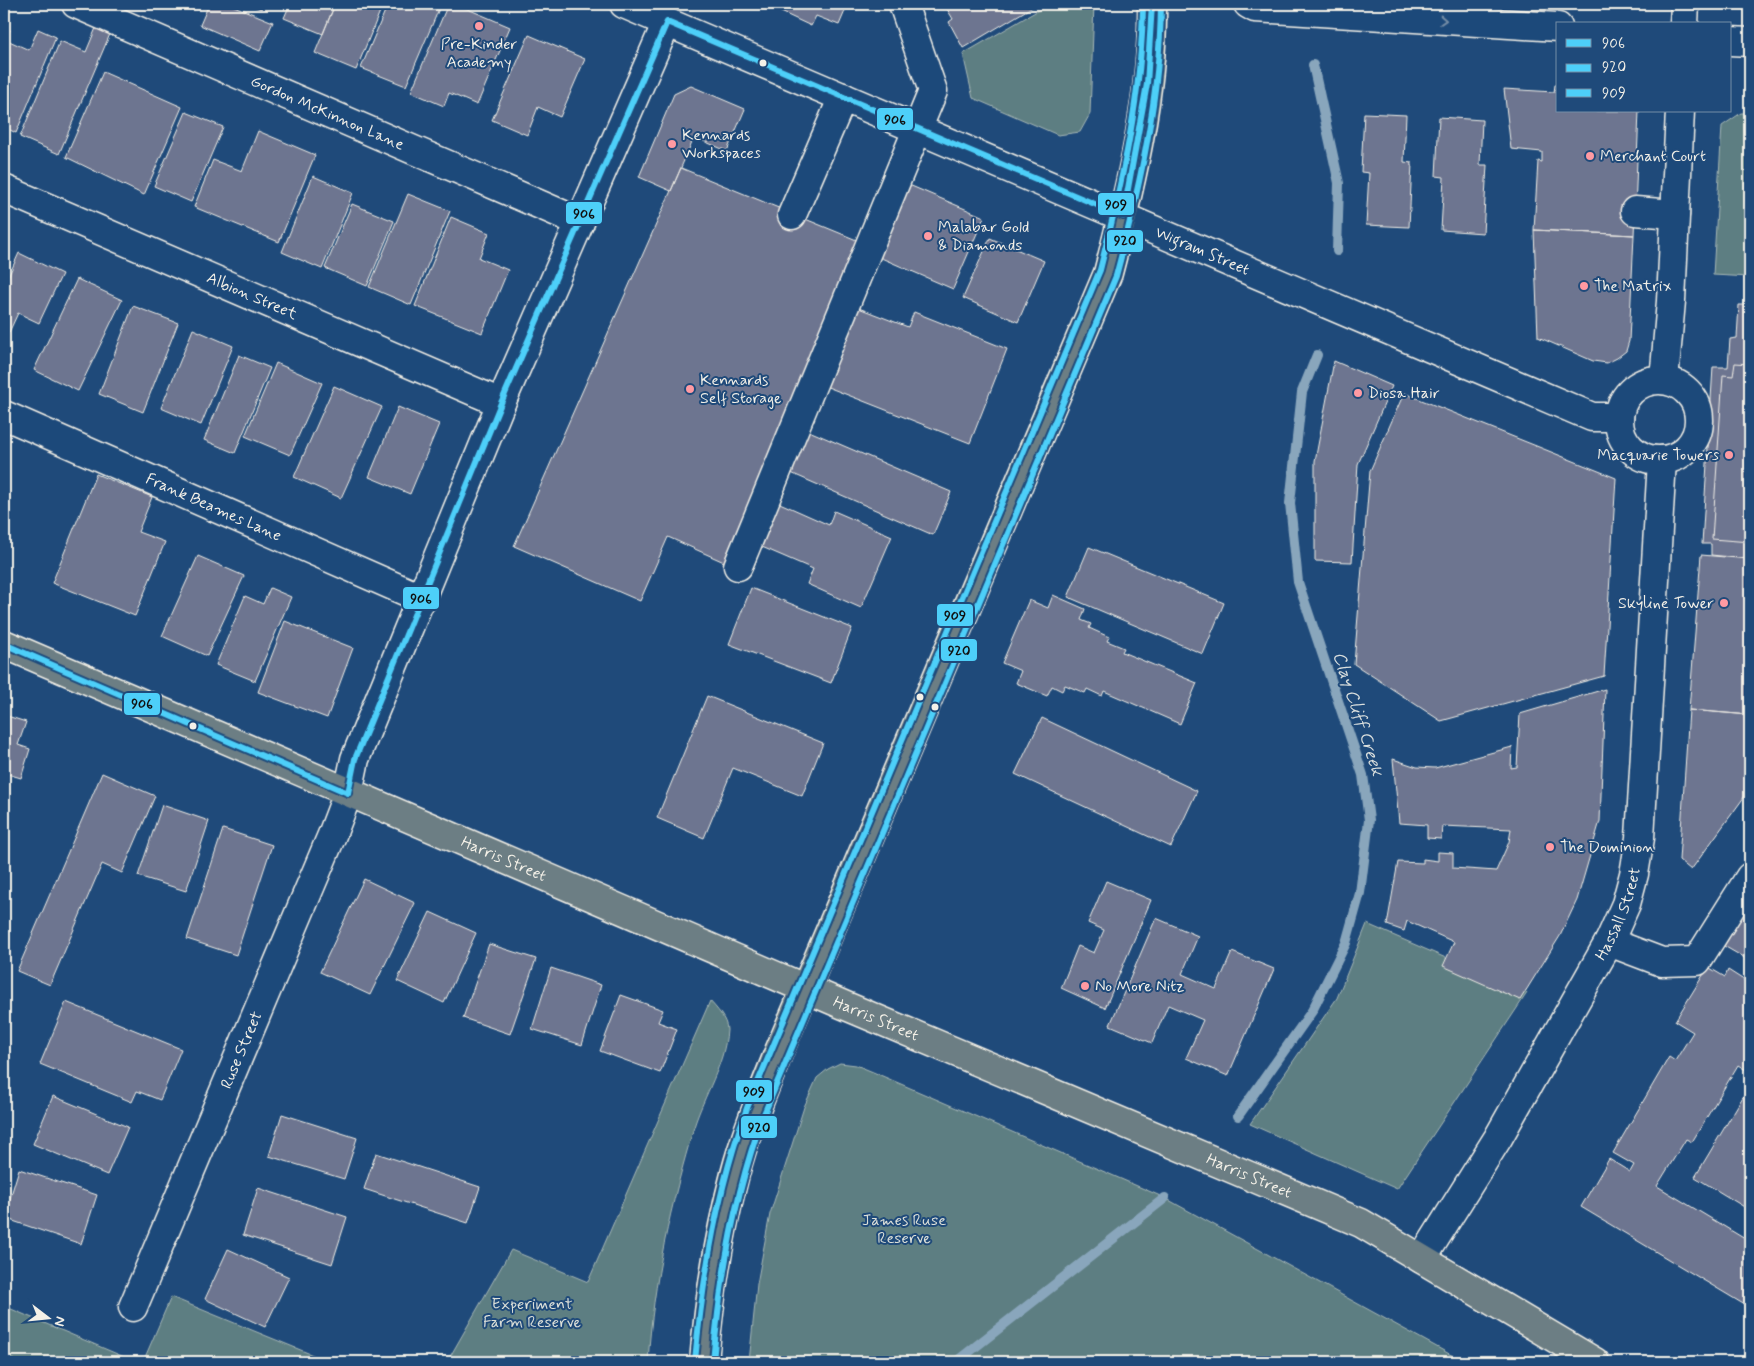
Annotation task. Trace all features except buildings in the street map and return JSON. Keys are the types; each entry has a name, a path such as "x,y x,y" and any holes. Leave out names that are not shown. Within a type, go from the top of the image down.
{"main road":[{"path":"704,1362 713,1286 735,1173 754,1117 806,989 1108,273 1123,216 1140,130 1148,72 1152,4"},
{"name":"Harris Street","path":"4,644 806,989 1361,1223 1595,1362"}],"street":[{"name":"Gordon McKinnon Lane","path":"76,4 580,222"},
{"name":"Wigram Street","path":"624,4 1592,417 1619,417"},
{"path":"738,566 916,128 933,91 903,4"},
{"path":"1248,4 1255,8 1556,26"},
{"path":"1684,22 1685,4"},
{"name":"Ruse Street","path":"133,1307 348,793 355,760 423,599 501,403 667,22"},
{"path":"1732,41 1750,42"},
{"path":"792,215 842,97"},
{"path":"1664,380 1680,112"},
{"name":"Albion Street","path":"4,189 501,403"},
{"path":"1635,211 1675,214"},
{"path":"1652,380 1664,380 1676,384 1690,396 1698,412 1698,425 1695,437 1687,448 1676,457 1662,460 1648,459 1636,453 1626,444 1620,431 1619,417 1622,403 1630,392 1652,380"},
{"name":"Frank Beames Lane","path":"4,415 423,599"},
{"name":"Hassall Street","path":"1422,1259 1498,1138 1610,942 1626,904 1634,874 1640,838 1662,460"},
{"path":"1610,942 1662,962 1697,960 1750,877"}],"green space":[{"path":"1049,4 1094,4 1090,114 1080,132 1058,135 973,98 963,54"},
{"path":"1741,113 1750,113 1750,277 1713,275 1722,126"},
{"path":"1367,924 1527,993 1397,1189 1250,1124 1337,998"},
{"name":"Experiment Farm Reserve","path":"710,1001 721,1014 727,1026 725,1043 718,1067 694,1127 664,1243 654,1302 648,1362 447,1362 511,1250 588,1282"},
{"name":"James Ruse Reserve","path":"840,1063 856,1065 873,1072 1165,1198 1464,1362 749,1362 757,1284 770,1214 804,1107 817,1078 828,1069"},
{"path":"171,1297 330,1362 143,1362"},
{"path":"4,1306 136,1362 4,1362"}],"waterway":[{"name":"Clay Cliff Creek","path":"1313,65 1339,183 1337,251"},
{"name":"Clay Cliff Creek","path":"1238,1116 1312,1011 1346,943 1360,893 1369,820 1363,775 1298,582 1290,503 1302,392 1317,355"},
{"path":"956,1362 1165,1198"}],"transit line":[{"name":"909","path":"695,1361 702,1297 719,1201 736,1139 747,1108 1100,270 1116,204 1135,105 1142,38 1143,4"},
{"name":"906","path":"1123,216 1147,84 1152,4"},
{"name":"920","path":"713,1362 724,1268 730,1236 744,1175 764,1114 1116,276 1141,175 1153,107 1160,39 1161,4"},
{"name":"906","path":"667,22 1123,216"},
{"name":"906","path":"348,793 355,759 501,403 667,22"},
{"name":"906","path":"4,644 348,793"}],"place":[{"name":"Pre-Kinder Academy","path":"479,26"},
{"name":"Kennards Workspaces","path":"672,144"},
{"name":"Merchant Court","path":"1590,156"},
{"name":"Malabar Gold & Diamonds","path":"928,236"},
{"name":"The Matrix","path":"1584,286"},
{"name":"Kennards Self Storage","path":"690,389"},
{"name":"Diosa Hair","path":"1358,393"},
{"name":"Macquarie Towers","path":"1729,455"},
{"name":"Skyline Tower","path":"1724,603"},
{"name":"The Dominion","path":"1550,847"},
{"name":"No More Nitz","path":"1085,986"}]}
